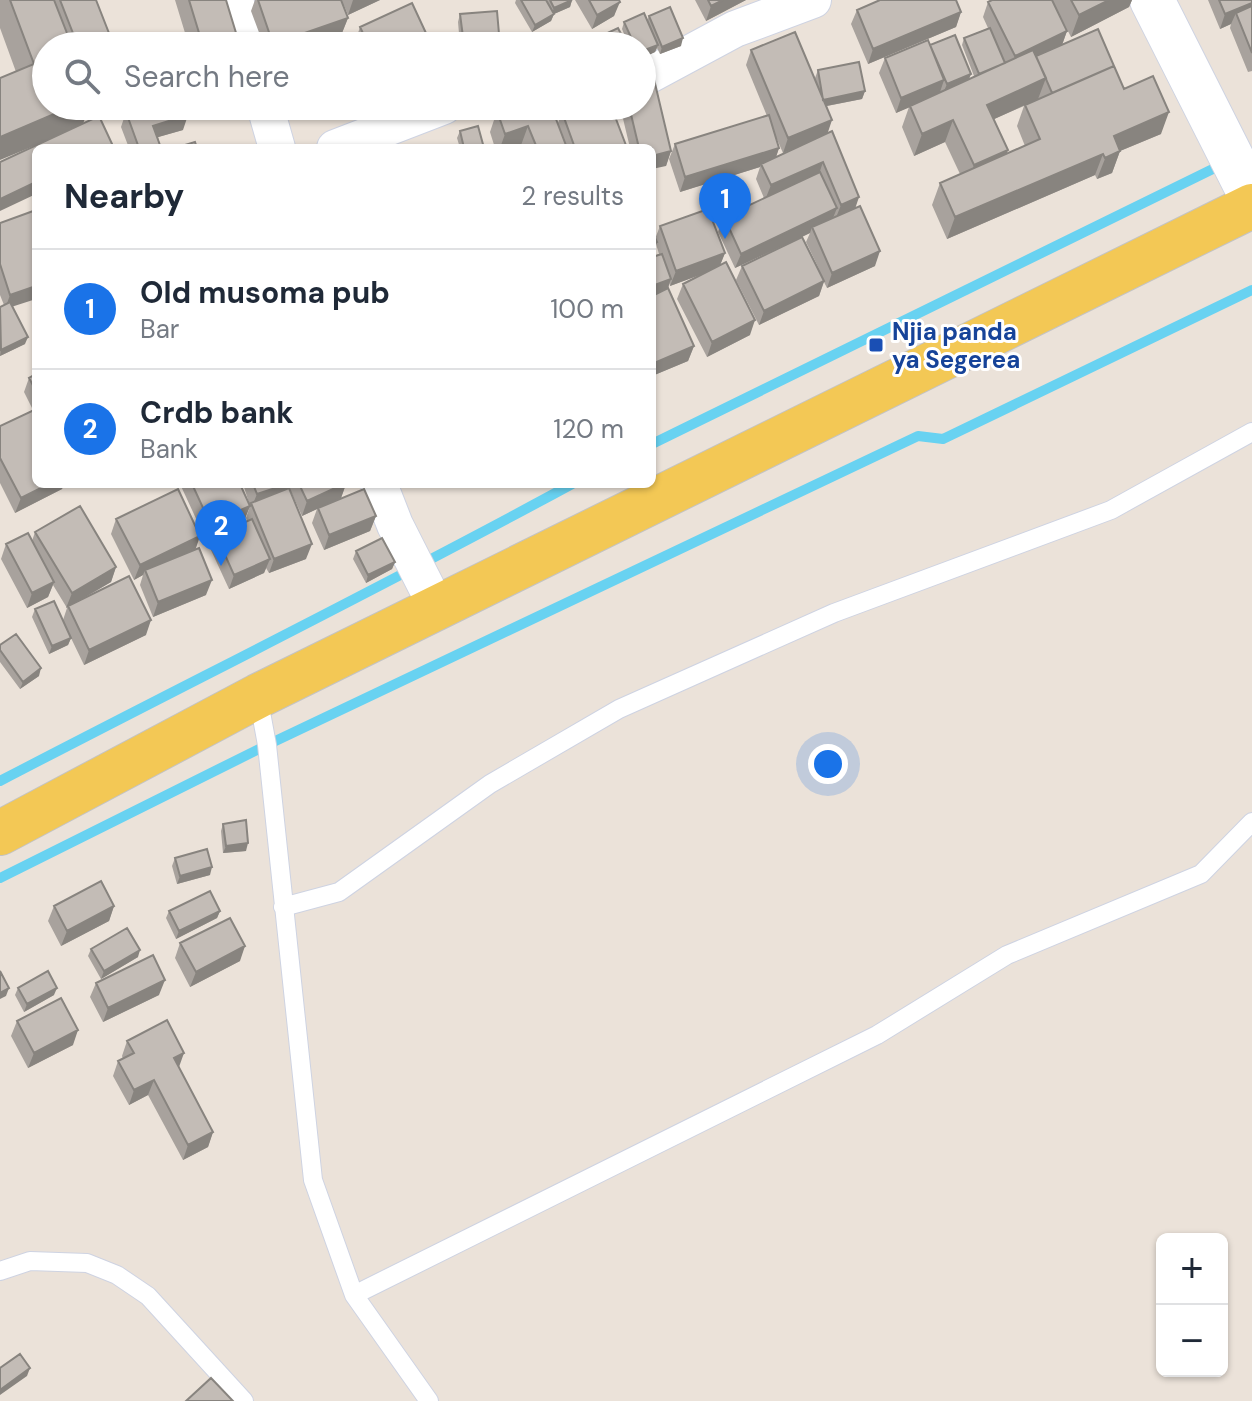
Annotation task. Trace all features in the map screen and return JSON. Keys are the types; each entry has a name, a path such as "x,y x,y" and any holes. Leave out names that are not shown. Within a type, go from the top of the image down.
{"main road":[{"path":"1152,0 1252,198"},
{"path":"0,833 258,696 1252,206"}],"street":[{"path":"235,0 244,32"},
{"path":"656,71 735,29 813,0"},
{"path":"269,120 276,144"},
{"path":"345,144 408,120"},
{"path":"381,488 395,525 437,608"}],"lane":[{"path":"283,907 339,892 490,784 619,709 834,613 1111,510 1252,432"},
{"path":"258,696 267,745 313,1180 354,1295 429,1401"},
{"path":"354,1295 877,1035 1007,955 1201,874 1252,822"},
{"path":"0,1271 30,1261 87,1263 117,1275 148,1296 244,1401"}],"building":[{"path":"10,0 54,0 67,32 32,32 32,59"},
{"path":"60,0 96,0 109,32 73,32"},
{"path":"189,0 226,0 236,32 199,32"},
{"path":"258,0 341,0 348,18 308,32 269,32"},
{"path":"521,0 546,0 554,14 535,25"},
{"path":"550,0 572,0 554,8"},
{"path":"589,0 619,0 620,2 597,15"},
{"path":"708,0 723,0 711,6"},
{"path":"880,0 956,0 961,12 873,49 857,10"},
{"path":"1052,0 1067,31 1015,56 988,2"},
{"path":"1071,0 1109,0 1079,15"},
{"path":"1219,0 1252,0 1252,3 1225,14"},
{"path":"412,3 425,32 362,32 360,27"},
{"path":"1252,6 1252,53 1236,13"},
{"path":"670,7 683,38 662,47 649,16"},
{"path":"497,11 499,32 462,32 460,14"},
{"path":"644,13 652,32 629,32 624,22"},
{"path":"990,28 1005,63 979,74 964,38"},
{"path":"1098,29 1114,66 1052,93 1036,56"},
{"path":"795,32 832,120 788,138 751,50"},
{"path":"955,35 971,74 947,84 930,45"},
{"path":"928,40 944,80 901,98 885,58"},
{"path":"1033,50 1046,78 987,105 1008,150 974,165 953,120 922,134 910,106"},
{"path":"859,62 865,91 823,100 818,70"},
{"path":"32,65 32,120 40,120 0,137 0,78"},
{"path":"1114,66 1124,89 1153,76 1169,112 1114,136 1120,151 1105,158 1103,154 955,217 940,183 1040,139 1025,105"},
{"path":"656,88 671,151 656,155 656,144 638,144 632,120 656,120"},
{"path":"769,115 779,148 685,177 675,144"},
{"path":"90,120 101,120 112,144 39,144"},
{"path":"129,120 172,120 153,126 160,144 138,144"},
{"path":"500,120 556,120 565,144 535,144 528,126 505,134"},
{"path":"565,120 616,120 625,144 574,144"},
{"path":"478,126 483,144 463,144 460,131"},
{"path":"832,131 859,197 841,205 823,162 771,185 761,164"},
{"path":"32,147 32,184 0,199 0,162"},
{"path":"820,172 837,208 741,254 724,217"},
{"path":"860,206 880,251 832,273 812,227"},
{"path":"708,209 725,253 676,271 660,226"},
{"path":"32,211 32,287 10,295 0,264 0,223"},
{"path":"802,237 824,281 764,311 742,266"},
{"path":"662,254 671,279 656,285 656,256"},
{"path":"726,262 755,320 712,342 683,284"},
{"path":"668,288 694,346 656,362 656,294"},
{"path":"10,302 28,337 1,350 0,307"},
{"path":"32,411 32,488 41,488 21,498 0,458 0,426"},
{"path":"194,488 242,488 250,506 210,523"},
{"path":"255,488 276,488 257,494"},
{"path":"289,488 312,544 274,559 251,503"},
{"path":"301,488 335,488 307,501"},
{"path":"178,489 200,536 140,565 116,519"},
{"path":"364,489 376,516 329,535 318,508"},
{"path":"80,506 116,567 72,593 35,532"},
{"path":"252,519 270,559 234,575 216,535"},
{"path":"28,533 54,582 32,593 6,544"},
{"path":"382,538 395,562 368,575 356,551"},
{"path":"199,548 212,580 158,602 145,570"},
{"path":"129,576 151,620 89,650 68,606"},
{"path":"54,601 71,638 52,646 35,609"},
{"path":"16,634 41,668 23,682 0,650 0,645"},
{"path":"246,820 248,843 226,846 223,824"},
{"path":"207,849 212,867 180,876 175,858"},
{"path":"101,881 114,906 67,931 54,906"},
{"path":"210,891 220,911 179,931 169,911"},
{"path":"230,918 245,946 196,972 180,943"},
{"path":"127,928 140,950 104,971 91,949"},
{"path":"153,955 165,980 108,1008 96,983"},
{"path":"0,971 9,988 0,993"},
{"path":"48,971 57,988 27,1004 18,988"},
{"path":"61,998 78,1030 34,1053 17,1021"},
{"path":"167,1020 184,1053 174,1058 213,1132 188,1145 154,1080 134,1090 118,1061 134,1053 127,1041"},
{"path":"20,1354 30,1368 0,1390 0,1368"},
{"path":"211,1378 233,1401 186,1401"}],"waterway":[{"path":"656,442 1225,163"},
{"path":"0,878 267,745 918,436 943,439 1252,290"},
{"path":"0,781 565,488"}],"place":[{"name":"Old musoma pub","path":"725,239"},
{"name":"Njia panda ya Segerea","path":"876,345"},
{"name":"Crdb bank","path":"221,566"}]}
